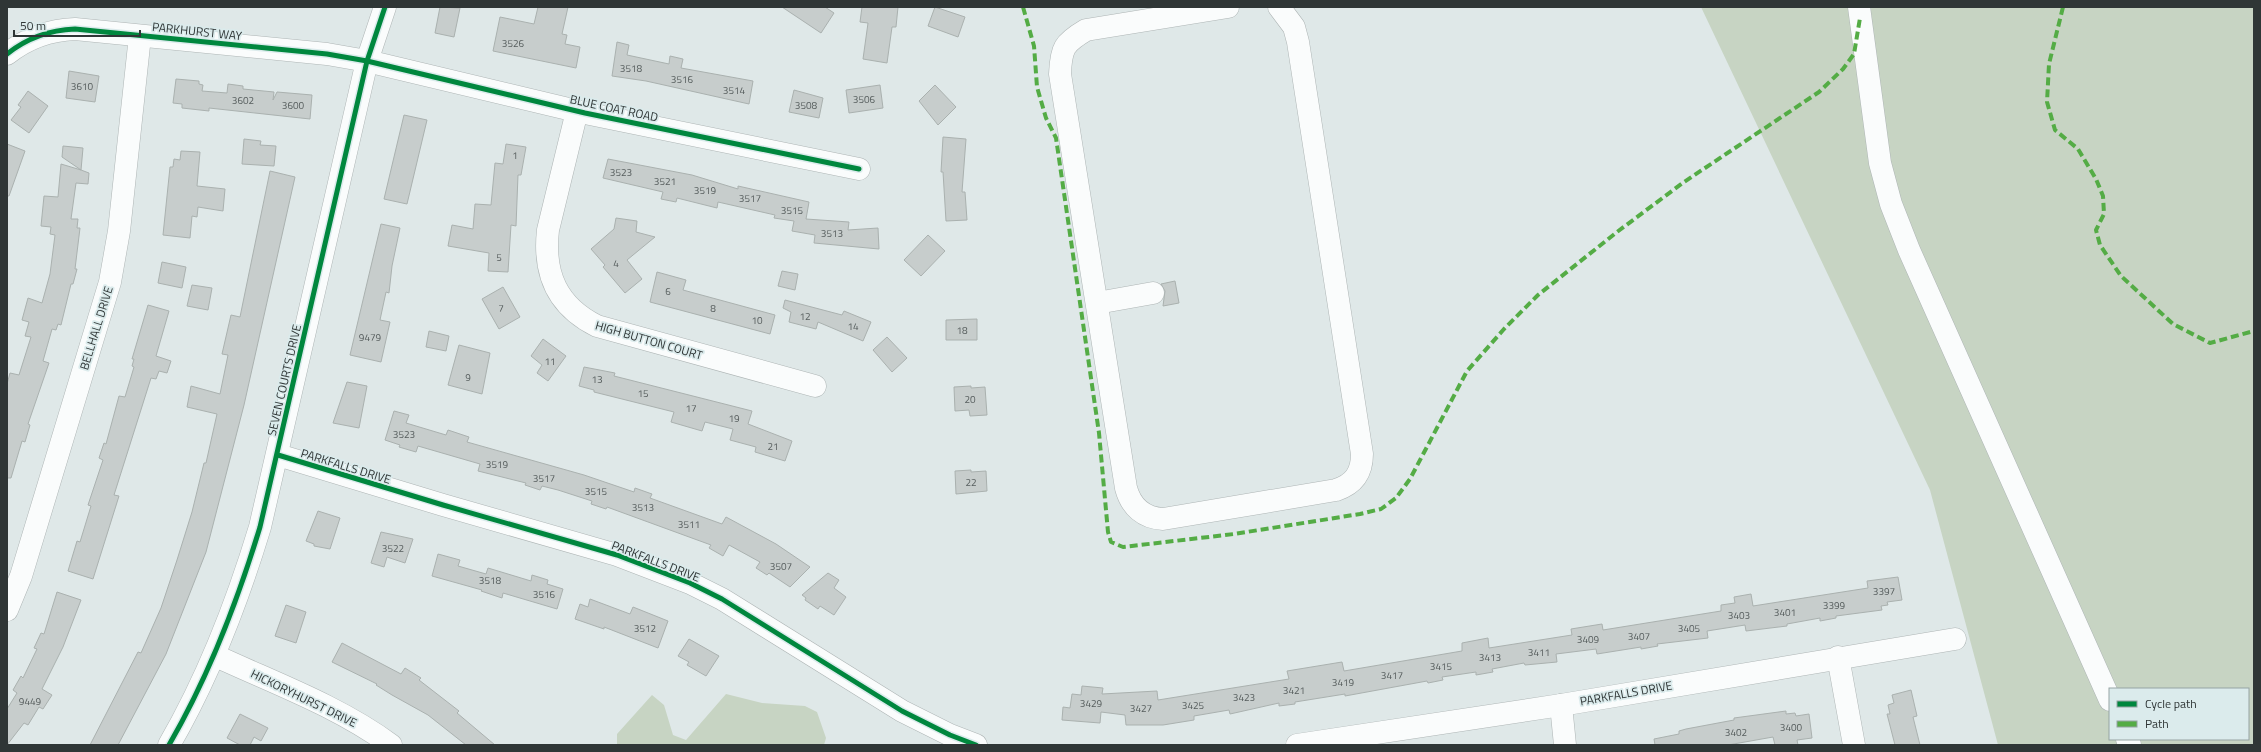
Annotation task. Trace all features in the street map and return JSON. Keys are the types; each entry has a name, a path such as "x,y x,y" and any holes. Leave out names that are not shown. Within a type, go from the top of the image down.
{"street":[{"name":"SEVEN COURTS DRIVE","path":"169,745 216,656 243,582 260,526 278,455 367,61 384,7"},
{"path":"1228,7 1147,13 1086,30 1070,40 1064,48 1061,59 1060,74 1126,488 1128,497 1142,513 1151,518 1163,519 1336,490 1348,486 1357,478 1362,466 1362,454 1298,42 1294,27 1279,7"},
{"path":"1859,7 1874,127 1880,163 1891,204 1909,250 2109,698"},
{"name":"PARKHURST WAY","path":"7,54 32,38 60,29 75,29 327,54 367,61"},
{"name":"BELLHALL DRIVE","path":"7,610 21,576 110,282 119,232 140,36"},
{"name":"BLUE COAT ROAD","path":"367,61 577,111 859,169"},
{"name":"HIGH BUTTON COURT","path":"577,111 548,230 546,245 549,272 555,285 568,305 576,313 597,326 815,386"},
{"path":"1097,303 1153,293"},
{"name":"PARKFALLS DRIVE","path":"278,455 443,505 617,555 690,583 722,599 902,711 950,735 976,745"},
{"name":"PARKFALLS DRIVE","path":"1305,744 1561,705 1838,657 1955,639"},
{"name":"HICKORYHURST DRIVE","path":"216,656 327,707 372,731 391,745"},
{"path":"1838,657 1854,745"},
{"path":"1561,705 1565,745"}],"green space":[{"path":"1701,7 2254,7 2254,745 1998,745 1930,490"},
{"path":"726,694 762,703 805,706 817,712 826,738 824,745 617,745 617,734 652,695 664,705 673,735 686,740"}],"building":[{"path":"440,7 460,8 454,37 435,33"},
{"path":"538,7 568,7 562,34 567,35 565,44 580,47 576,68 493,51 500,17 534,24"},
{"path":"782,7 825,7 834,13 821,33"},
{"path":"862,7 898,7 896,27 892,27 887,63 863,59 868,23 860,22"},
{"path":"935,7 965,17 958,37 928,26"},
{"path":"617,42 629,45 627,55 669,64 670,56 683,59 681,68 753,81 749,104 646,81 612,76"},
{"path":"69,71 99,76 95,102 66,98"},
{"path":"176,79 199,81 199,84 203,85 202,91 227,93 228,84 243,86 243,89 274,92 273,100 277,92 312,95 310,119 209,108 209,111 182,108 182,104 173,103"},
{"path":"880,85 883,108 849,113 846,90"},
{"path":"935,85 956,107 938,125 919,101"},
{"path":"794,90 823,98 819,118 789,112"},
{"path":"28,91 48,106 29,133 11,120 21,107 18,105"},
{"path":"404,115 427,120 407,204 384,199"},
{"path":"943,137 966,139 962,192 965,192 967,220 946,221 943,172 941,172"},
{"path":"244,139 261,141 260,145 276,146 274,166 242,164"},
{"path":"7,144 25,151 9,196 7,196"},
{"path":"506,144 526,147 521,175 518,175 516,226 511,225 508,272 488,271 489,253 448,246 452,225 473,229 475,204 491,205 495,163 503,164"},
{"path":"63,146 83,148 81,170 62,157"},
{"path":"181,151 200,152 197,186 225,189 223,211 198,207 197,217 192,216 190,238 163,235 170,167 173,167 174,159 180,160"},
{"path":"608,159 692,175 738,189 738,186 809,202 806,219 849,222 848,230 878,228 879,249 814,243 815,235 792,231 794,221 774,218 775,215 718,202 717,208 677,198 676,202 661,199 663,192 603,178"},
{"path":"61,164 89,173 88,184 76,183 71,219 78,219 77,228 80,228 75,269 77,269 73,284 71,284 61,325 58,324 56,330 52,329 43,361 49,363 28,424 30,425 25,442 22,441 11,478 7,478 7,384 10,373 19,375 31,337 25,336 29,322 22,320 28,298 42,303 50,274 55,235 50,234 51,227 41,226 44,196 58,197"},
{"path":"270,171 295,177 244,405 206,552 166,654 118,745 90,745 138,652 141,653 161,608 177,560 192,512 204,463 206,463 217,414 187,407 191,386 220,394 228,355 222,354 231,315 240,317"},
{"path":"616,218 637,221 636,232 655,237 627,260 642,279 625,293 603,267 605,265 591,249 614,229"},
{"path":"381,224 400,228 392,266 389,293 386,292 380,320 390,322 381,362 350,355"},
{"path":"928,235 945,251 921,276 904,260"},
{"path":"162,262 186,267 182,288 158,283"},
{"path":"782,271 798,274 795,290 778,286"},
{"path":"657,272 686,280 683,290 775,315 770,334 650,302"},
{"path":"1175,281 1179,303 1163,306 1165,291 1161,284"},
{"path":"192,285 212,288 208,310 187,306"},
{"path":"503,287 520,317 499,329 482,299"},
{"path":"785,300 842,315 844,311 871,322 863,341 818,322 816,329 789,322 791,312 783,308"},
{"path":"148,305 169,311 156,356 171,361 167,373 159,371 156,379 151,378 114,495 119,496 93,579 68,571 77,541 80,542 91,506 88,505 103,460 99,458 104,443 106,444 119,396 125,397 134,367 132,366 134,359 132,359"},
{"path":"977,319 977,340 946,340 946,320"},
{"path":"429,331 449,336 446,351 426,347"},
{"path":"887,337 907,358 892,372 873,350"},
{"path":"543,339 566,356 548,381 537,373 542,365 531,356"},
{"path":"459,345 490,353 482,394 448,385"},
{"path":"584,367 615,373 614,376 752,411 748,424 792,441 785,461 755,452 756,447 730,440 733,429 705,422 702,431 671,422 674,412 594,392 594,390 579,386"},
{"path":"347,382 367,386 359,428 333,423"},
{"path":"971,386 971,388 985,387 987,415 970,416 969,410 955,411 954,387"},
{"path":"394,411 409,415 406,423 446,435 448,430 469,437 467,442 584,475 634,492 635,488 652,494 650,498 722,524 726,517 776,544 810,567 790,587 769,573 767,575 756,568 760,562 729,545 723,556 709,548 711,545 607,507 606,509 591,504 592,501 542,486 540,490 525,485 526,483 478,471 480,464 418,446 416,452 399,447 400,445 385,440"},
{"path":"971,470 971,472 986,471 987,491 956,494 955,471"},
{"path":"318,511 340,518 330,549 314,546 314,544 306,541"},
{"path":"381,532 413,539 405,563 387,557 384,567 371,563"},
{"path":"438,554 460,560 458,566 486,574 488,568 531,581 532,575 548,580 547,584 563,589 557,609 503,593 502,598 481,591 482,590 432,576"},
{"path":"828,573 839,580 834,588 846,597 834,615 820,606 818,609 805,600 806,598 802,595"},
{"path":"1898,577 1902,600 1887,602 1888,605 1881,606 1882,610 1836,616 1836,618 1820,621 1820,618 1787,624 1787,626 1746,631 1745,625 1707,631 1708,638 1657,644 1658,646 1641,649 1641,647 1597,654 1596,649 1556,654 1557,662 1525,665 1524,663 1492,669 1493,672 1476,675 1476,672 1442,677 1443,680 1428,683 1427,681 1345,696 1345,694 1295,702 1295,704 1279,706 1279,703 1230,714 1229,710 1194,716 1194,720 1163,725 1126,725 1125,715 1101,712 1100,723 1062,720 1063,707 1070,708 1072,694 1081,695 1082,686 1103,688 1102,694 1157,691 1158,700 1289,679 1287,671 1342,662 1344,671 1462,651 1462,643 1488,638 1489,648 1572,635 1571,629 1602,624 1603,630 1721,611 1721,605 1735,603 1734,597 1751,594 1753,606 1868,588 1867,581"},
{"path":"57,592 81,600 63,647 42,689 52,695 43,709 39,707 28,725 24,723 7,745 7,709 17,693 13,690 21,676 23,678 37,649 34,648 41,633 44,634"},
{"path":"590,599 630,614 633,607 668,621 658,648 604,627 604,629 575,619 580,604 588,607"},
{"path":"286,605 306,612 296,643 275,636"},
{"path":"689,639 719,656 706,676 687,665 689,662 678,656"},
{"path":"342,643 401,674 405,668 421,678 419,680 459,711 457,713 495,745 466,745 428,715 392,695 376,685 377,684 332,662"},
{"path":"1911,690 1917,716 1913,717 1920,745 1895,745 1887,714 1890,714 1888,705 1894,703 1892,695"},
{"path":"1786,711 1786,714 1795,713 1796,716 1809,714 1812,738 1797,740 1798,745 1775,745 1773,737 1728,745 1655,745 1654,739 1679,734 1679,731 1686,729 1734,720 1734,718"},
{"path":"240,714 268,728 261,741 254,737 250,745 240,745 227,738"}],"marked path":[{"path":"1023,7 1034,46 1037,87 1046,118 1056,138 1099,433 1108,532 1111,542 1123,547 1234,534 1360,514 1381,509 1396,498 1410,479 1467,371 1504,329 1538,295 1617,232 1684,182 1819,92 1843,69 1854,54 1860,18"},
{"path":"2063,7 2049,64 2047,102 2055,130 2078,149 2096,179 2103,196 2104,214 2096,230 2100,245 2121,276 2173,324 2210,343 2254,331"}],"cycle path":[{"path":"169,745 197,693 221,639 242,583 260,527 367,61 385,7"},
{"path":"7,54 30,39 47,33 75,29 327,54 367,61 585,113 859,169"},
{"path":"278,455 443,505 617,555 690,583 722,599 902,711 950,735 976,745"}]}
